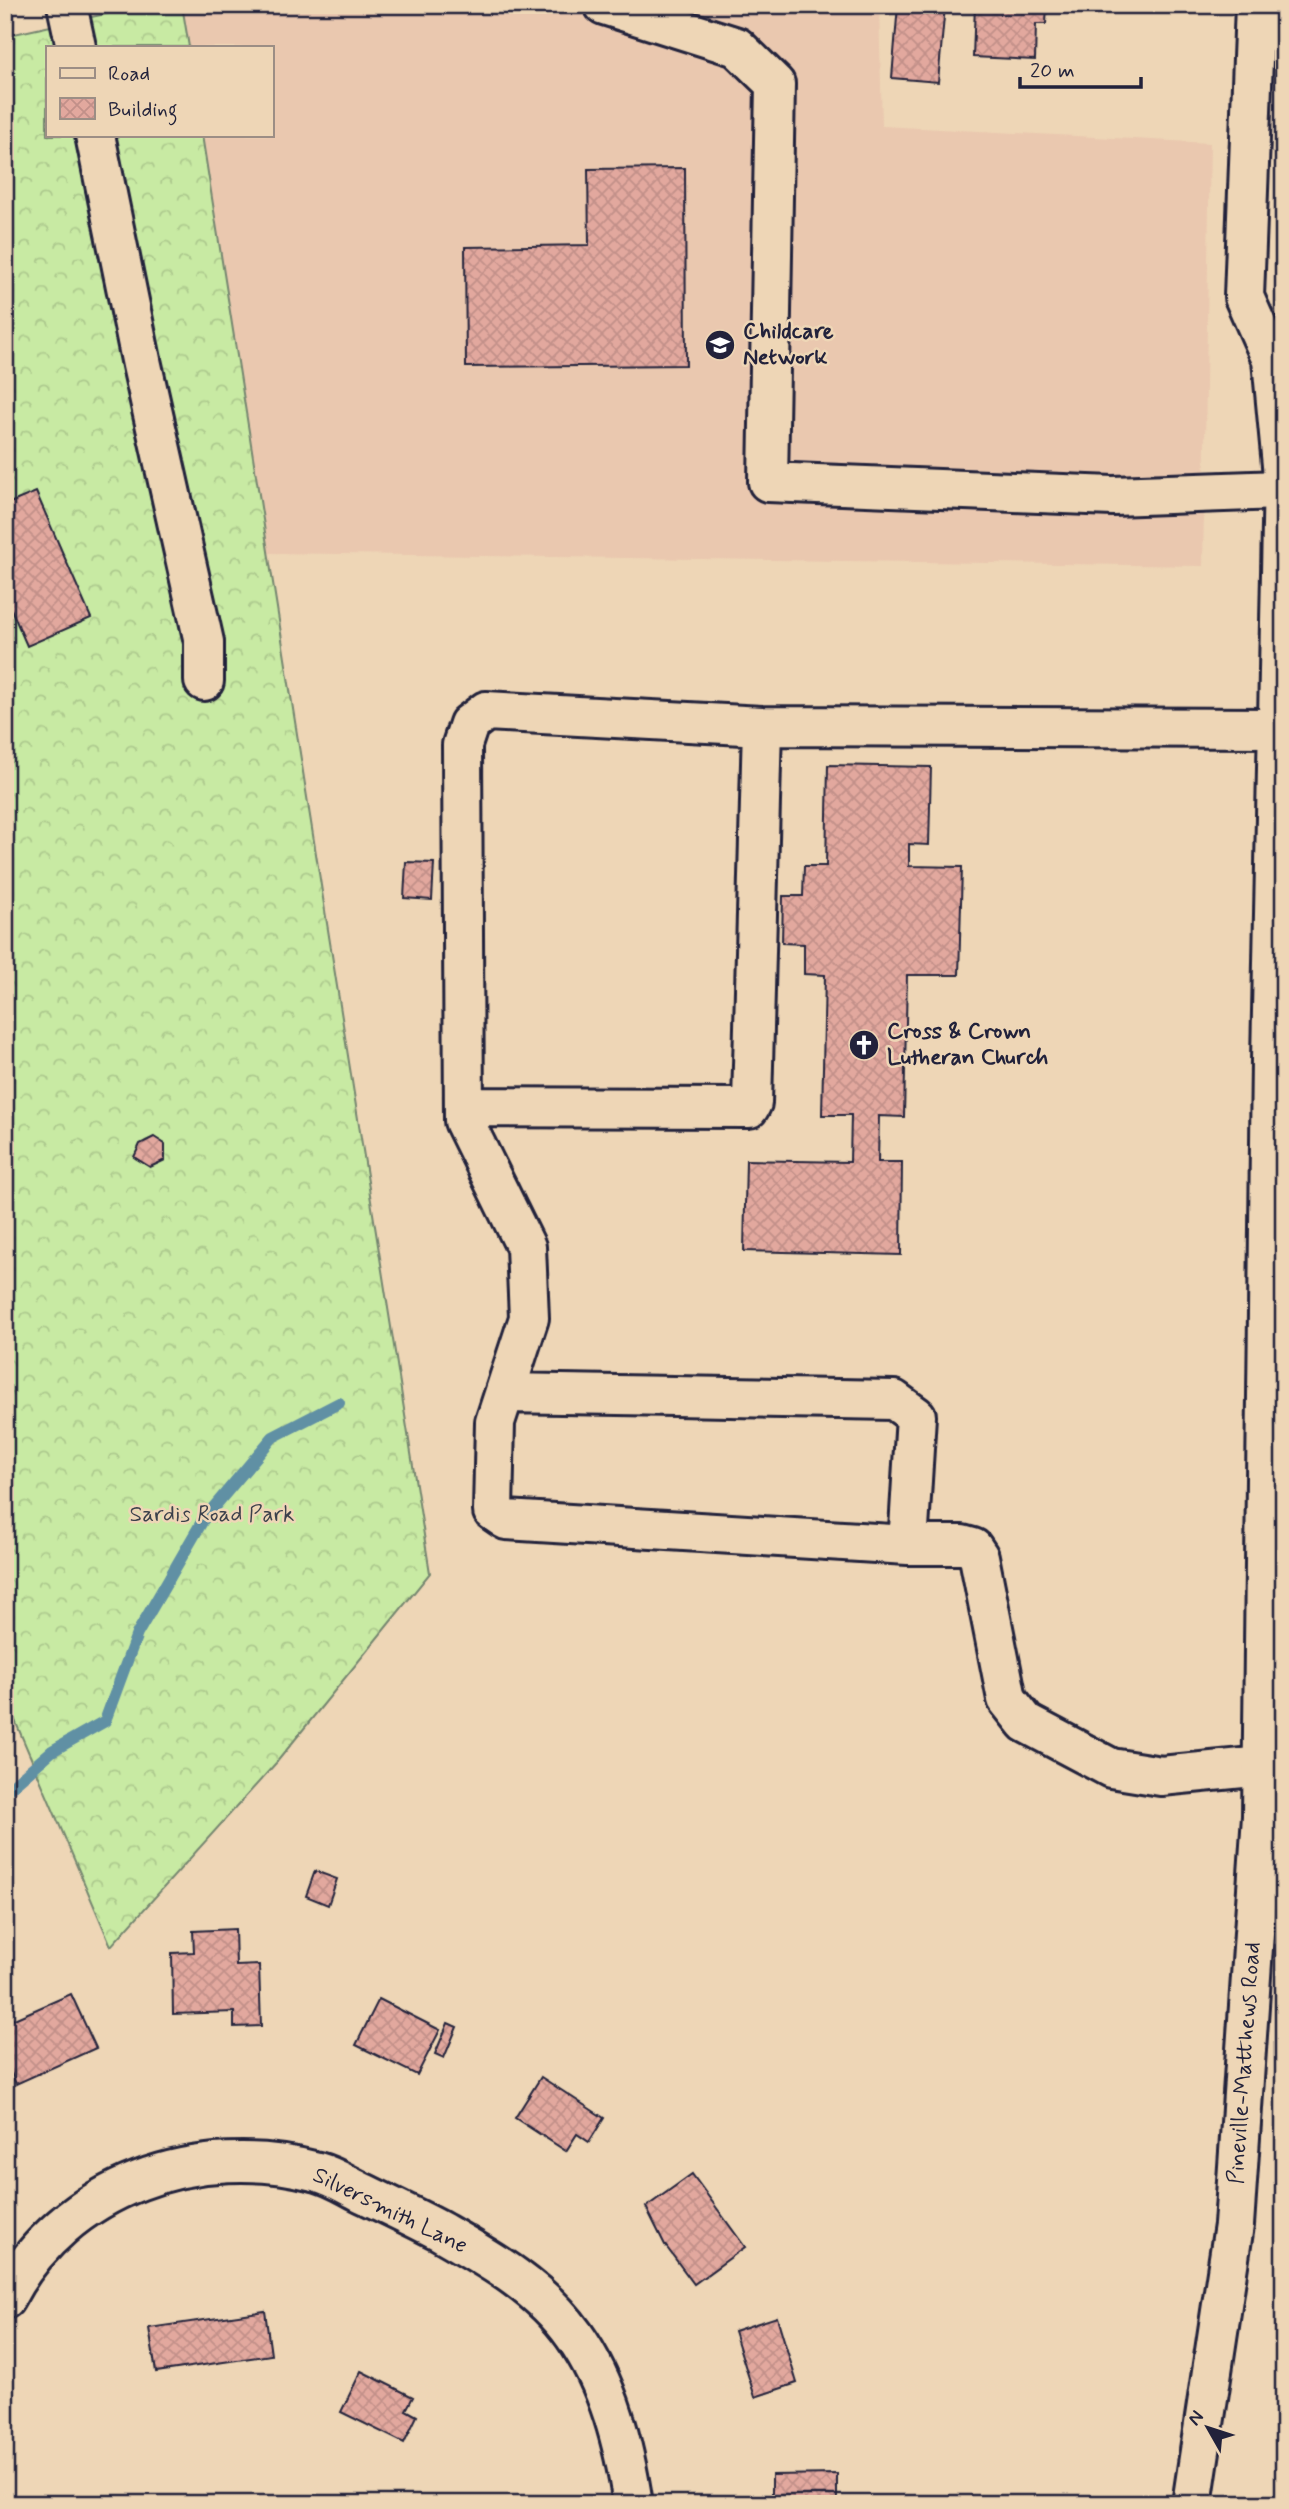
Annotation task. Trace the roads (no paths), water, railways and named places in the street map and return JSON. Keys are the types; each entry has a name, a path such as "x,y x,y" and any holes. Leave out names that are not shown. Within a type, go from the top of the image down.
{"main road":[{"path":"67,5 76,46"},
{"path":"604,5 737,47 775,84 768,482 1113,496 1283,490"},
{"name":"Pineville-Matthews Road","path":"1192,2504 1234,2225 1260,1842 1273,1768 1278,728 1283,490 1278,352 1244,297 1255,5"},
{"path":"95,136 142,365 204,642 204,681"},
{"path":"1273,1768 1161,1776 1111,1768 1026,1723 1007,1699 979,1557 973,1548 962,1545 908,1545 506,1520 493,1511 495,1422 529,1318 526,1247 464,1121 463,745 469,724 486,711 762,726 1278,728"},
{"path":"464,1108 748,1108 752,1103 762,726"},
{"path":"505,1393 894,1400 916,1416 908,1545"},
{"name":"Silversmith Lane","path":"5,2298 15,2279 60,2228 125,2186 164,2170 200,2162 284,2164 322,2173 427,2224 489,2259 549,2305 574,2336 596,2371 628,2469 632,2504"}],"waterway":[{"path":"5,1792 52,1751 105,1721 137,1634 203,1520 273,1437 339,1403"}],"place":[{"name":"Childcare Network","path":"720,345"},
{"name":"Cross & Crown Lutheran Church","path":"864,1045"}],"park label":[{"name":"Sardis Road Park","path":"212,1515"}]}
